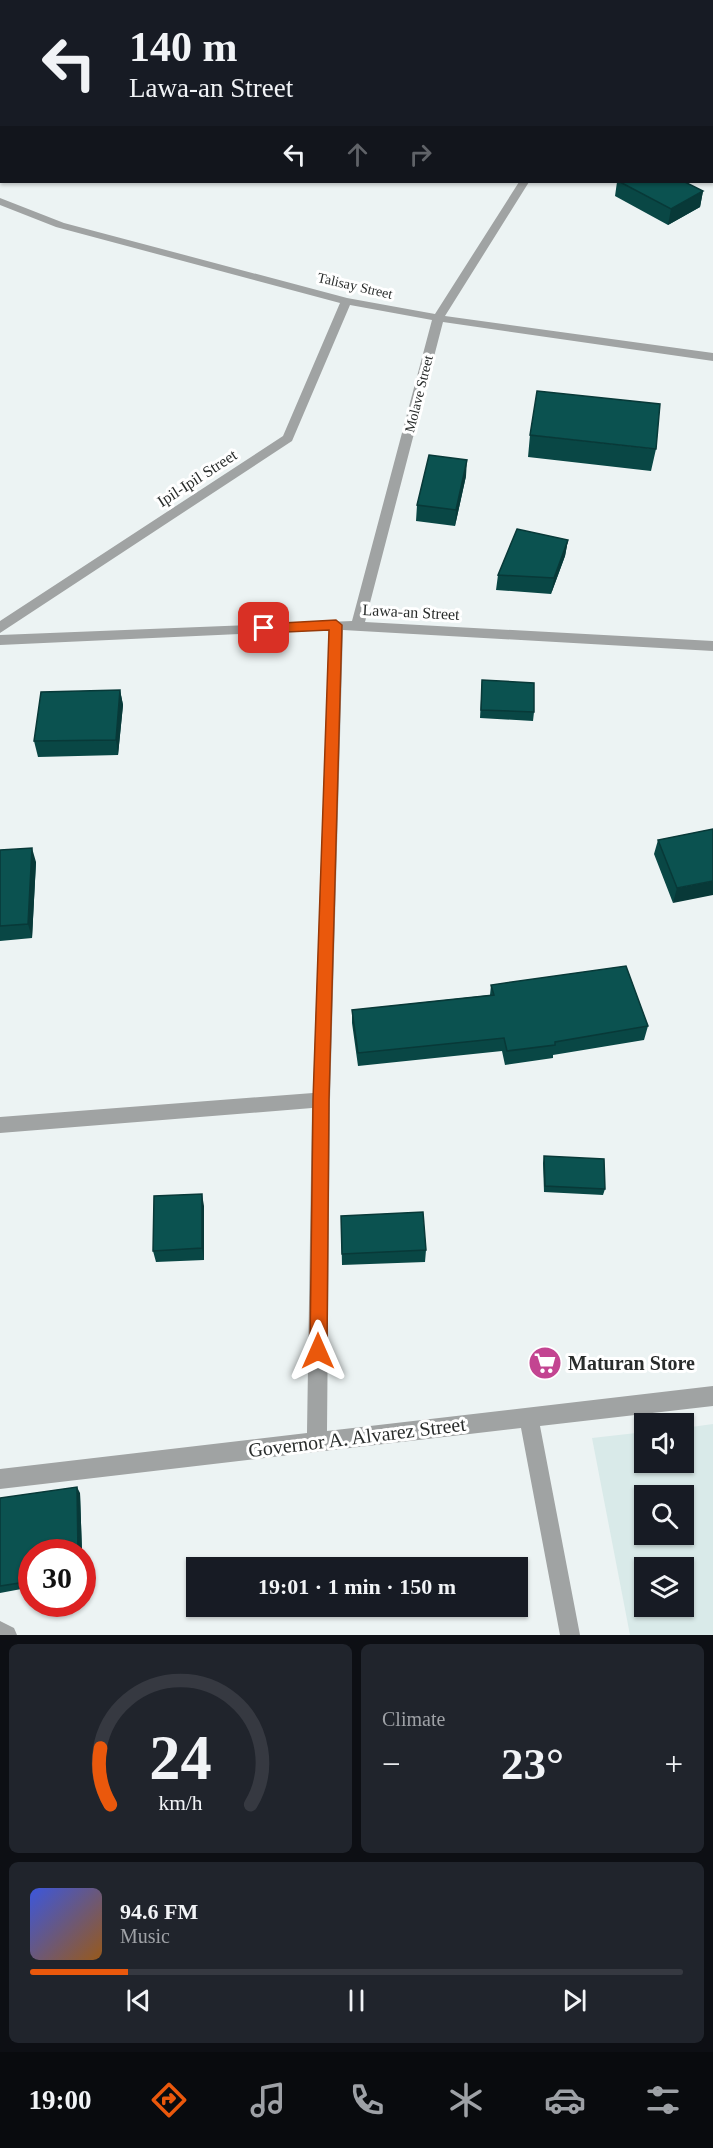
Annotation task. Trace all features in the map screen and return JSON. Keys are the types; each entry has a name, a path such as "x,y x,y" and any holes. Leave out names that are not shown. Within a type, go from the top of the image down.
{"street":[{"name":"Molave Street","path":"357,626 438,318 523,183"},
{"name":"Talisay Street","path":"0,201 60,225 346,301 438,318 713,357"},
{"name":"Ipil-Ipil Street","path":"0,628 288,438 346,301"},
{"name":"Lawa-an Street","path":"0,640 336,625 713,646"},
{"path":"317,1442 321,1100 336,625"},
{"path":"0,1125 321,1100"},
{"name":"Governor A. Alvarez Street","path":"0,1479 713,1396"},
{"path":"529,1417 570,1635"},
{"path":"0,1631 7,1635"}],"shaded area":[{"path":"713,1424 713,1635 630,1635 592,1438 634,1433 634,1473 694,1473 694,1427"}],"building":[{"path":"622,183 687,183 703,191 671,209"},
{"path":"537,391 660,404 656,449 530,435"},
{"path":"429,455 467,460 456,510 417,505"},
{"path":"517,529 568,540 554,578 498,575"},
{"path":"482,680 534,683 534,712 481,710"},
{"path":"120,690 116,740 34,741 41,692"},
{"path":"713,829 713,881 677,888 658,840"},
{"path":"32,848 28,924 0,926 0,850"},
{"path":"626,966 648,1026 555,1042 555,1045 507,1051 504,1038 358,1053 352,1010 494,995 491,985"},
{"path":"544,1156 604,1159 605,1189 545,1186"},
{"path":"202,1194 202,1248 153,1251 154,1196"},
{"path":"423,1212 426,1250 342,1254 341,1216"},
{"path":"77,1487 78,1539 18,1539 18,1583 0,1586 0,1498"}],"place":[{"name":"Maturan Store","path":"545,1363"}],"route":[{"path":"264,628 336,625 321,1100 318,1351"}]}
